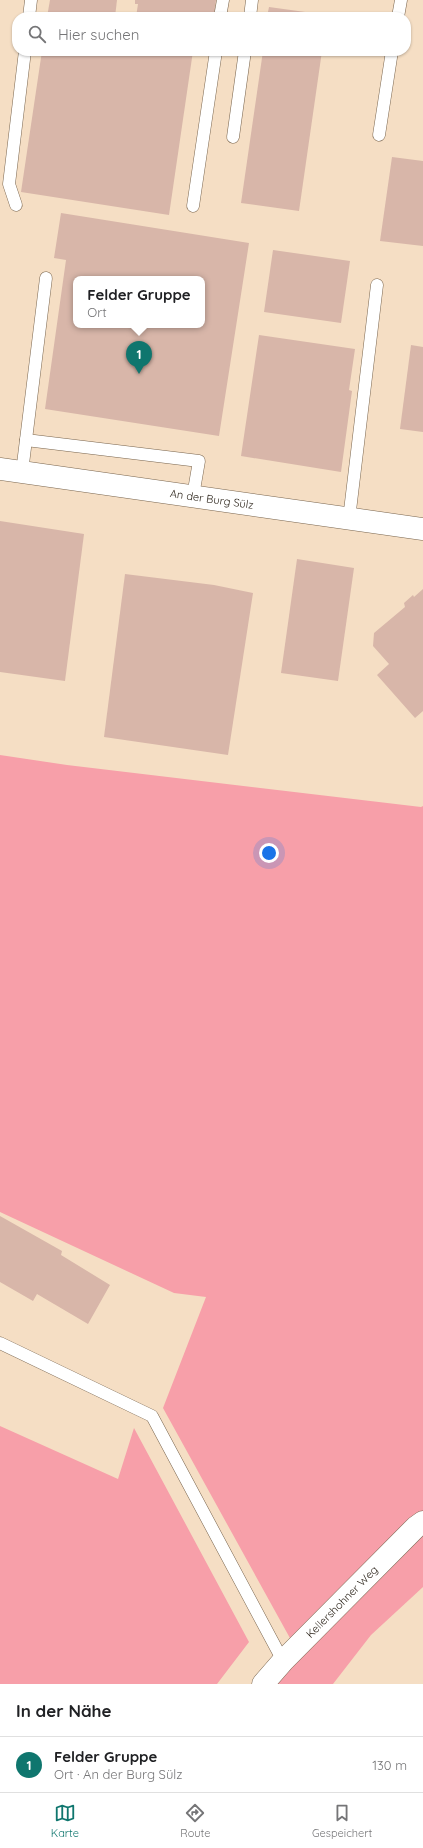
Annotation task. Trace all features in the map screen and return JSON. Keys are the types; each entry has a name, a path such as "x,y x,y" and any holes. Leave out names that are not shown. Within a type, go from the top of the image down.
{"street":[{"name":"An der Burg Sülz","path":"0,469 423,529"},
{"name":"Kellershohner Weg","path":"263,1684 283,1661 416,1527 423,1522"}],"lane":[{"path":"30,12 31,0"},
{"path":"221,12 223,0"},
{"path":"251,12 252,0"},
{"path":"399,12 401,0"},
{"path":"16,205 9,184 24,56"},
{"path":"193,206 215,56"},
{"path":"233,137 244,56"},
{"path":"379,135 391,56"},
{"path":"22,472 46,278"},
{"path":"349,519 377,285"},
{"path":"26,440 199,461 193,496"},
{"path":"0,1343 152,1416 283,1661"}],"shaded area":[{"path":"0,755 67,765 421,807 423,806 423,1587 371,1635 333,1684 269,1684 296,1649 163,1408 206,1297 174,1293 0,1212"},
{"path":"0,1426 118,1479 134,1428 249,1642 217,1684 0,1684"}],"building":[{"path":"50,0 117,0 116,12 48,12"},
{"path":"135,0 216,0 215,12 137,12 138,4 135,4"},
{"path":"269,7 305,12 268,12"},
{"path":"41,56 192,56 169,215 21,192"},
{"path":"262,56 321,56 299,211 241,203"},
{"path":"392,157 423,161 423,246 380,241"},
{"path":"61,213 249,243 219,436 45,409 66,260 54,258"},
{"path":"273,250 350,261 341,323 264,312"},
{"path":"259,335 355,349 349,390 352,391 341,472 241,456"},
{"path":"411,345 423,347 423,432 400,429"},
{"path":"0,521 84,534 65,681 0,672"},
{"path":"297,559 354,568 338,681 281,673"},
{"path":"125,574 214,585 253,593 228,755 104,737"},
{"path":"423,589 423,711 415,718 377,675 389,664 373,646 374,633 405,607 404,603"},
{"path":"0,1216 62,1251 61,1255 110,1285 88,1324 37,1294 33,1301 0,1282"}],"place":[{"name":"Felder Gruppe","path":"139,374"}]}
